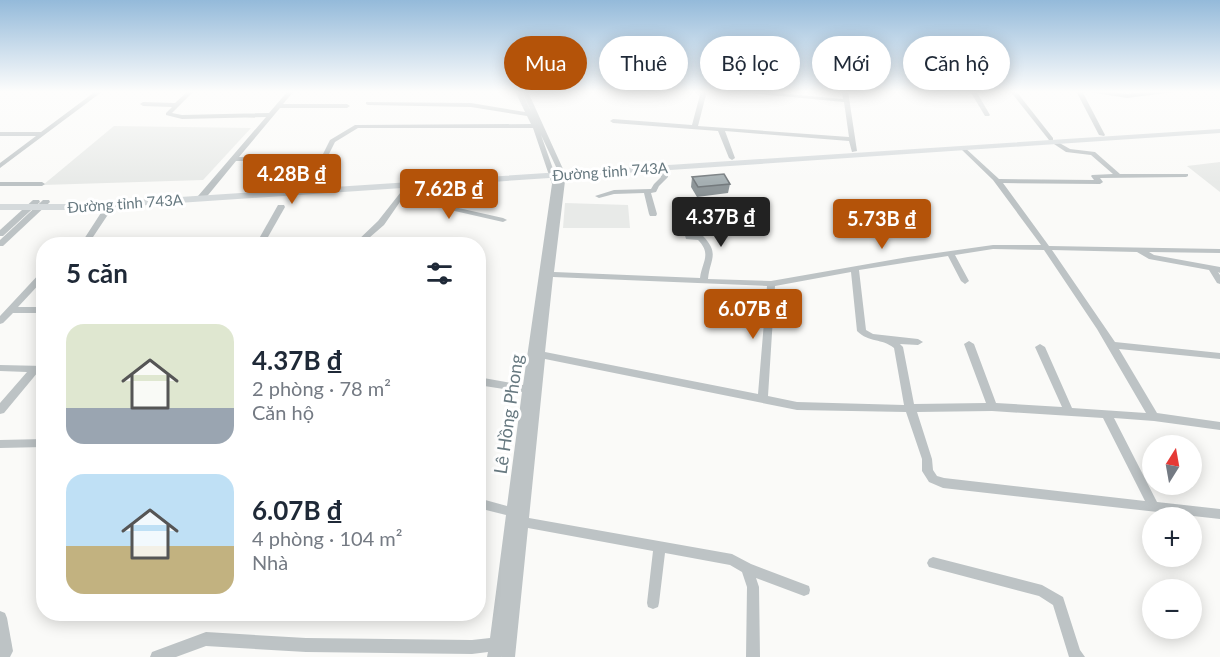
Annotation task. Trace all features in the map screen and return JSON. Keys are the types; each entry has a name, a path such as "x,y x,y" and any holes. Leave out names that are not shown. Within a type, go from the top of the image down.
{"main road":[{"name":"Đường tỉnh 743A","path":"0,202 38,205 111,204 310,186 1220,129"},
{"name":"Đường tỉnh 743A","path":"0,207 410,184 557,172 663,168 732,158 778,158"}],"street":[{"path":"0,166 59,122"},
{"path":"203,195 265,122"},
{"name":"Lê Hồng Phong","path":"533,122 557,172"},
{"name":"Lê Hồng Phong","path":"508,657 524,522 537,355 557,172 537,122"},
{"path":"621,122 852,139"},
{"path":"694,128 696,122"},
{"path":"850,122 856,153"},
{"path":"1038,122 1053,141 1068,151 1093,153 1118,175"},
{"path":"1095,122 1104,137"},
{"path":"310,186 332,141 348,129 357,126 535,126"},
{"path":"721,130 732,158"},
{"path":"0,134 43,134"},
{"path":"961,146 998,181 1046,248 1111,345 1154,417"},
{"path":"233,159 292,160"},
{"path":"599,196 614,192 656,190 656,185 665,177 663,168"},
{"path":"998,181 1100,182 1094,176 1186,175"},
{"path":"0,184 42,184"},
{"path":"366,237 381,223 410,184"},
{"path":"647,191 653,214"},
{"path":"402,197 503,220"},
{"path":"88,237 111,204"},
{"path":"0,234 38,205"},
{"path":"0,244 38,205"},
{"path":"264,237 281,207"},
{"path":"687,229 689,237 700,238 708,248 710,260 703,274 704,281"},
{"path":"546,275 771,284 855,268 993,247 1220,251"},
{"path":"1137,249 1152,257 1216,270 1220,281"},
{"path":"950,253 964,281"},
{"path":"855,268 862,331 871,337 918,342"},
{"path":"0,321 36,282"},
{"path":"763,398 771,284"},
{"path":"10,310 36,310"},
{"path":"890,340 898,347 910,408 927,459 928,471 933,479 943,483 1220,514"},
{"path":"969,344 992,407"},
{"path":"1111,345 1220,356"},
{"path":"1040,348 1069,412"},
{"path":"537,355 797,406 992,407 1154,417 1220,426"},
{"name":"Lê Hồng Phong","path":"494,657 527,389 537,355"},
{"path":"0,368 36,369"},
{"path":"0,411 36,372"},
{"path":"486,382 527,389"},
{"path":"1107,415 1153,506"},
{"path":"0,444 36,443"},
{"path":"486,505 512,512"},
{"path":"524,522 732,560 804,590"},
{"path":"653,603 660,547"},
{"path":"933,563 1042,591 1058,601 1075,654 1078,657"},
{"path":"747,568 753,588 753,657"},
{"path":"0,618 6,651 1,657"},
{"path":"157,657 206,639 306,645 472,647 492,645 496,642"}],"shaded area":[{"path":"114,126 251,128 203,180 43,185"},
{"path":"1220,162 1220,192 1187,166"},
{"path":"565,203 628,205 630,228 563,228"}],"building":[{"path":"724,174 730,184 698,187 692,177"}]}
